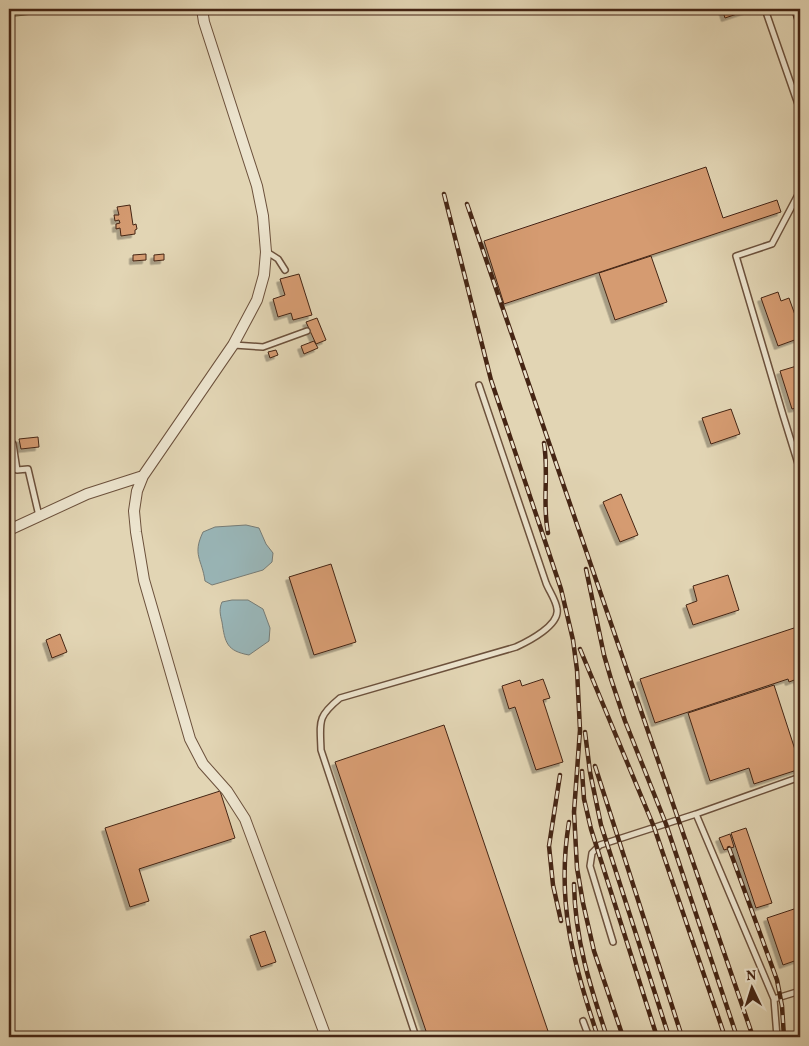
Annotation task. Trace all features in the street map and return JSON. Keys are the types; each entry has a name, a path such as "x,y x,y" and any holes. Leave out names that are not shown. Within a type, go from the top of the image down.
{"street":[{"path":"202,9 204,22 257,186 263,216 266,252 264,276 257,300 233,345 143,476 137,492 134,511 136,532 144,580 190,739 203,764 227,791 245,819 326,1037"},
{"path":"9,530 87,494 143,476"}],"lane":[{"path":"768,9 767,15 800,110"},
{"path":"800,191 772,244 736,256 782,416 800,470"},
{"path":"266,252 278,259 284,270"},
{"path":"233,345 263,347 307,332"},
{"path":"416,1037 321,750 320,721 326,710 340,698 516,647 530,641 555,622 558,609 546,583 479,386"},
{"path":"14,444 17,470 28,469 39,516"},
{"path":"613,942 590,866 592,853 600,844 696,814 800,778"},
{"path":"696,814 774,999 777,1037"},
{"path":"774,999 800,991"},
{"path":"583,1020 589,1037"}],"green space":[{"path":"9,9 72,9 9,17"},
{"path":"72,9 84,9 82,13"}],"water":[{"path":"246,525 259,528 266,544 273,553 272,562 263,570 212,585 205,581 198,552 203,532 215,527"},
{"path":"248,600 263,609 270,628 269,641 249,655 236,651 228,645 224,635 220,607 222,602"}],"building":[{"path":"722,9 752,9 725,18"},
{"path":"706,167 723,218 777,200 781,212 504,304 484,241"},
{"path":"130,205 133,225 136,224 137,229 135,234 121,236 120,228 116,229 116,224 120,223 119,220 115,221 114,215 119,215 117,207"},
{"path":"146,254 146,260 133,261 133,255"},
{"path":"164,254 164,260 154,261 154,255"},
{"path":"651,256 667,302 615,320 599,273"},
{"path":"299,274 312,315 293,320 291,313 278,317 273,299 285,295 280,279"},
{"path":"778,292 781,301 789,298 800,329 800,338 778,346 761,298"},
{"path":"317,318 326,340 316,344 306,322"},
{"path":"314,341 318,348 304,354 301,346"},
{"path":"276,350 278,355 270,358 268,352"},
{"path":"800,365 800,407 792,409 780,371"},
{"path":"731,409 740,434 711,444 702,418"},
{"path":"38,437 39,447 21,449 19,439"},
{"path":"621,494 638,535 620,542 603,502"},
{"path":"331,564 356,642 314,655 289,577"},
{"path":"728,575 739,610 693,625 686,605 697,601 693,586"},
{"path":"800,626 800,688 797,679 789,682 788,679 655,723 640,679"},
{"path":"60,634 67,652 52,658 46,640"},
{"path":"543,679 550,698 543,700 563,762 536,770 515,707 509,709 502,686 520,680 522,686"},
{"path":"774,685 800,769 754,784 749,768 710,781 688,713"},
{"path":"444,725 550,1037 428,1037 335,762"},
{"path":"220,791 235,838 139,869 149,901 130,907 105,828"},
{"path":"746,828 772,903 756,908 731,833"},
{"path":"730,834 734,847 724,850 719,838"},
{"path":"800,907 800,959 783,965 767,918"},
{"path":"265,931 276,962 261,967 250,936"}],"railway":[{"path":"793,9 800,32"},
{"path":"444,194 491,380 561,589 573,640 577,670 580,730 574,812 577,868 594,951 623,1037"},
{"path":"467,204 753,1037"},
{"path":"544,443 546,522 548,533"},
{"path":"586,569 604,655 611,679 625,721 666,824 737,1037"},
{"path":"580,649 654,827 725,1037"},
{"path":"585,732 590,772 601,825 669,1037"},
{"path":"595,766 682,1037"},
{"path":"582,771 584,799 591,829 657,1037"},
{"path":"560,775 549,846 553,885 561,921"},
{"path":"569,822 565,851 566,905 569,931 581,983 598,1037"},
{"path":"729,848 777,980 782,1006 784,1037"},
{"path":"574,884 580,944 589,981 607,1037"}]}
